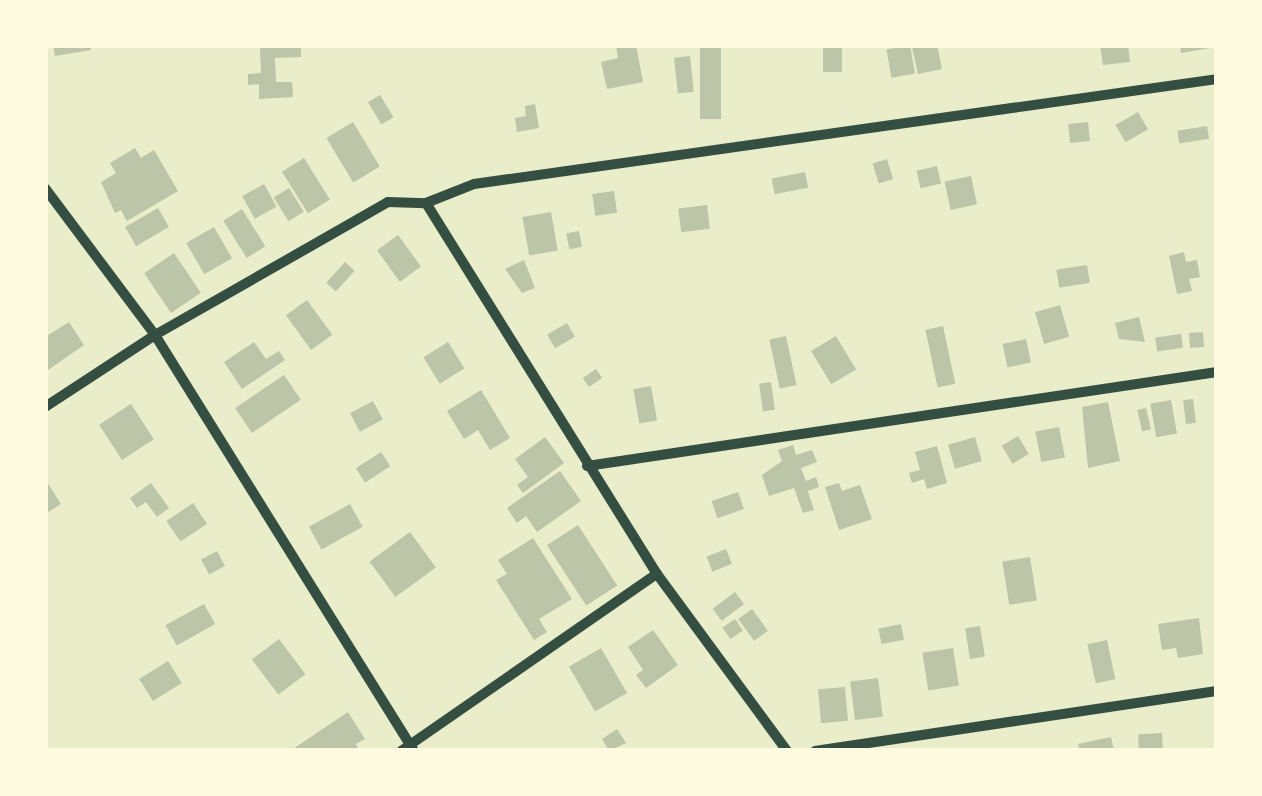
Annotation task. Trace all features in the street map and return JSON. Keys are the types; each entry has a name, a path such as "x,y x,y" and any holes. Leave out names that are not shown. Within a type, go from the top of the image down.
{"street":[{"path":"45,407 155,335 388,202 426,202 474,184 1217,79"},
{"path":"45,188 155,335 409,749 658,574"},
{"path":"426,202 587,466 658,574 787,751"},
{"path":"587,466 1217,372"},
{"path":"815,751 1217,691"}],"building":[{"path":"53,45 90,45 91,50 55,56"},
{"path":"616,45 636,45 643,82 607,89 601,62 618,58"},
{"path":"700,45 721,45 721,119 700,119"},
{"path":"823,45 842,45 842,72 823,72"},
{"path":"910,45 915,74 891,78 886,49"},
{"path":"937,45 942,69 918,74 912,47"},
{"path":"1100,45 1128,45 1130,62 1103,65"},
{"path":"1180,45 1216,45 1216,47 1181,53"},
{"path":"301,47 301,57 275,58 276,82 292,82 293,97 259,99 259,84 248,85 248,74 261,73 260,48"},
{"path":"690,56 694,92 678,93 674,58"},
{"path":"380,95 393,117 381,124 368,102"},
{"path":"535,104 539,128 517,132 515,118 526,116 525,106"},
{"path":"1138,112 1148,129 1125,142 1115,125"},
{"path":"353,122 380,167 353,183 326,138"},
{"path":"1088,122 1090,141 1070,143 1068,124"},
{"path":"1207,126 1209,139 1179,144 1177,131"},
{"path":"135,148 141,158 154,150 178,191 127,221 121,210 115,213 101,182 116,173 110,163"},
{"path":"304,158 330,200 308,213 282,172"},
{"path":"887,159 893,179 879,183 873,163"},
{"path":"937,166 941,184 921,188 917,171"},
{"path":"805,172 808,188 775,194 772,178"},
{"path":"971,176 977,204 951,210 945,182"},
{"path":"264,184 277,207 255,219 242,196"},
{"path":"289,188 304,212 289,221 274,198"},
{"path":"614,191 617,213 595,216 592,194"},
{"path":"707,205 710,229 681,232 678,209"},
{"path":"158,208 169,227 136,246 125,227"},
{"path":"242,209 265,246 247,258 223,221"},
{"path":"551,212 558,250 529,255 522,217"},
{"path":"214,227 232,258 204,274 186,243"},
{"path":"579,231 582,247 569,249 566,233"},
{"path":"398,235 421,267 400,282 377,250"},
{"path":"1184,252 1186,262 1197,260 1200,277 1189,279 1192,291 1177,294 1169,256"},
{"path":"174,253 201,293 171,313 144,273"},
{"path":"524,260 535,288 522,293 505,269"},
{"path":"345,262 355,271 336,292 326,283"},
{"path":"1087,265 1090,283 1059,288 1056,270"},
{"path":"307,300 332,335 311,350 286,315"},
{"path":"1060,305 1069,337 1044,344 1035,312"},
{"path":"1139,317 1145,342 1119,339 1115,323"},
{"path":"69,322 84,345 45,372 45,337"},
{"path":"567,323 575,337 555,348 547,334"},
{"path":"943,326 955,384 938,387 925,330"},
{"path":"1203,332 1204,347 1190,348 1189,333"},
{"path":"1181,334 1183,348 1157,351 1155,338"},
{"path":"786,336 796,385 780,388 769,340"},
{"path":"836,336 856,369 831,384 811,351"},
{"path":"1026,339 1031,362 1008,367 1003,344"},
{"path":"254,342 266,359 279,351 285,360 242,389 224,362"},
{"path":"448,342 464,368 440,384 423,357"},
{"path":"596,369 602,378 589,387 583,378"},
{"path":"284,375 301,400 252,433 235,408"},
{"path":"771,382 775,410 763,411 759,384"},
{"path":"651,386 657,420 639,424 633,389"},
{"path":"481,390 510,438 490,450 478,430 464,439 447,411"},
{"path":"1193,399 1196,423 1186,424 1183,400"},
{"path":"1171,400 1177,433 1156,437 1150,404"},
{"path":"373,401 383,420 360,432 350,413"},
{"path":"1108,402 1120,461 1088,468 1082,407"},
{"path":"131,404 154,439 122,460 99,425"},
{"path":"1146,408 1151,429 1142,431 1137,410"},
{"path":"1059,427 1065,457 1041,462 1035,432"},
{"path":"1018,436 1029,454 1013,464 1002,446"},
{"path":"545,437 564,463 523,493 517,485 528,477 515,459"},
{"path":"975,437 982,461 955,469 948,445"},
{"path":"793,445 796,455 812,450 817,462 801,468 806,481 816,477 819,487 808,491 814,510 803,513 794,488 769,496 762,475 782,461 778,450"},
{"path":"937,446 947,483 927,489 924,479 912,483 909,473 920,470 915,452"},
{"path":"381,452 390,466 365,483 356,468"},
{"path":"560,471 581,501 537,532 526,516 517,523 507,508"},
{"path":"45,479 61,504 45,514"},
{"path":"151,483 169,508 157,517 146,502 137,508 130,498"},
{"path":"839,483 842,491 860,485 872,519 839,530 825,487"},
{"path":"738,492 744,509 717,518 712,501"},
{"path":"193,503 207,524 180,542 166,521"},
{"path":"350,504 363,527 321,550 309,527"},
{"path":"578,525 617,585 586,606 547,545"},
{"path":"410,532 436,568 395,597 370,561"},
{"path":"533,538 572,599 539,619 547,632 534,640 496,580 507,574 498,560"},
{"path":"726,549 732,564 713,572 707,557"},
{"path":"217,551 225,566 209,574 201,559"},
{"path":"1030,557 1037,600 1009,605 1002,561"},
{"path":"735,592 744,604 722,621 713,609"},
{"path":"204,604 215,624 177,645 166,625"},
{"path":"752,609 768,631 754,641 738,619"},
{"path":"1199,618 1203,654 1178,658 1176,648 1162,650 1158,624"},
{"path":"735,619 743,631 730,639 723,627"},
{"path":"901,624 904,640 881,644 878,628"},
{"path":"980,626 985,657 970,659 965,628"},
{"path":"653,630 678,665 646,688 636,675 643,670 628,647"},
{"path":"279,639 305,674 278,695 252,659"},
{"path":"1107,640 1115,679 1096,683 1087,644"},
{"path":"601,648 627,693 595,712 569,666"},
{"path":"953,648 959,686 928,690 922,653"},
{"path":"168,661 182,683 153,701 139,679"},
{"path":"878,678 883,717 855,720 850,681"},
{"path":"845,687 848,721 821,723 818,689"},
{"path":"348,712 365,739 356,744 359,751 290,751"},
{"path":"617,729 626,743 609,751 602,739"},
{"path":"1162,733 1163,751 1139,751 1138,734"},
{"path":"1111,737 1114,751 1080,751 1078,744"}]}
